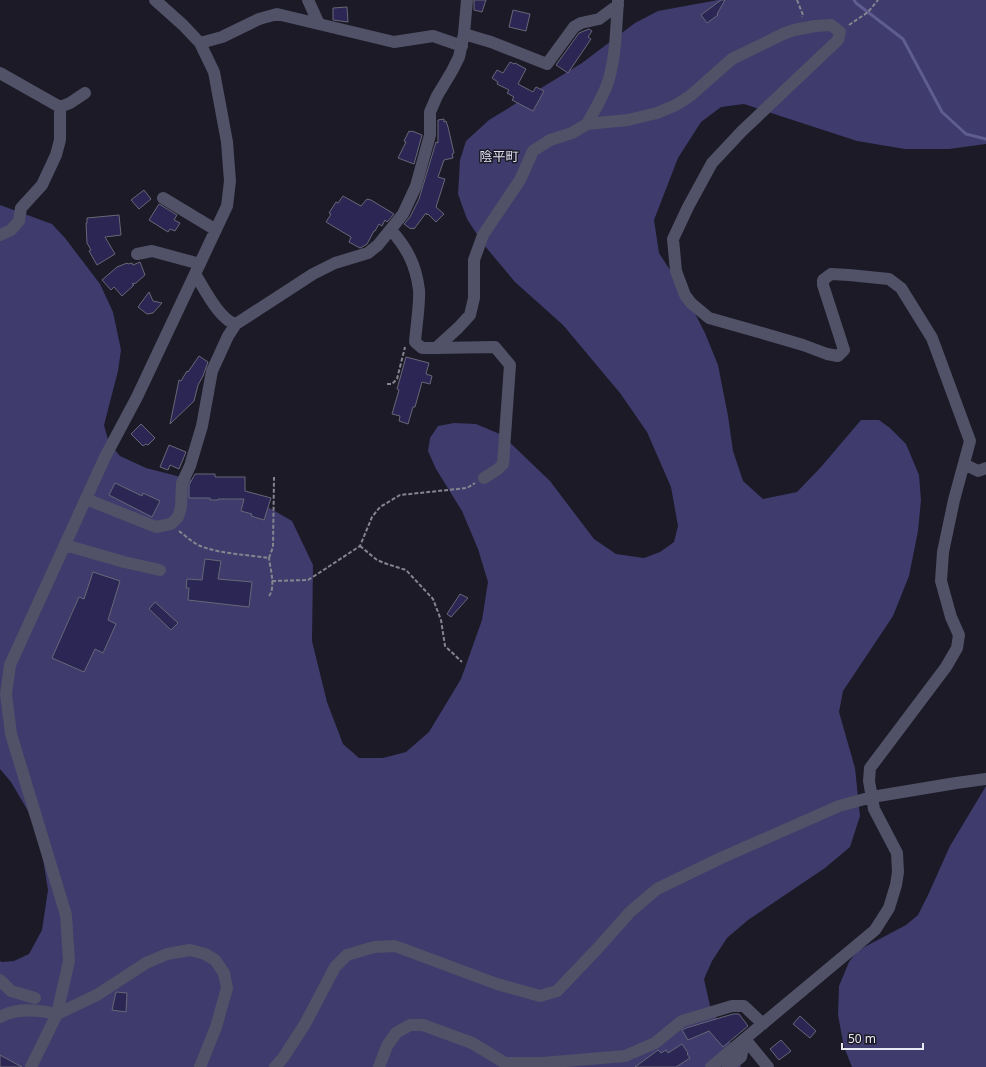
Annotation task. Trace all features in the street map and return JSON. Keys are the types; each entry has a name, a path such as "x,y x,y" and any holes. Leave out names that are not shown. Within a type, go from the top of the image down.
{"street":[{"path":"31,1067 57,1014 69,961 66,915 11,734 6,694 10,665 105,457 140,390 227,206 230,181 227,142 214,72 200,43 183,24 155,0"},
{"path":"308,0 319,24"},
{"path":"86,499 156,527 171,524 178,517 181,507 182,484 190,466 202,426 212,371 228,336 236,324 313,274 335,263 368,253 378,245 403,214 416,186 430,135 430,112 436,96 459,57 463,40 467,0"},
{"path":"200,43 222,37 259,19 276,14 394,42 433,36 491,42 547,64 574,28 581,24 599,19 618,2"},
{"path":"587,124 608,82 613,56 618,2"},
{"path":"436,348 470,315 474,298 474,260 483,235 520,180 533,151 550,140 572,132 587,124 628,120 657,113 676,105 690,96 732,59 783,34 814,26 831,25 840,32 838,40 742,131 712,163 688,207 673,239 676,271 685,295 709,318 838,356 844,350 823,285 823,280 831,274 889,279 901,288 932,338 970,440 943,552 941,581 951,617 959,635 957,648 946,667 870,768 869,781 874,809 897,853 898,872 896,885 889,908 875,930 711,1067"},
{"path":"0,73 60,107"},
{"path":"60,107 70,103 85,93"},
{"path":"0,235 11,230 19,221 21,208 42,185 56,155 60,140 60,107"},
{"path":"163,198 216,230"},
{"path":"391,230 403,244 414,266 419,291 415,342 422,348 495,347 510,364 503,464 484,478"},
{"path":"137,254 152,251 198,269 220,312 232,323 236,324"},
{"path":"964,464 978,471 986,468"},
{"path":"65,545 124,562 160,570"},
{"path":"275,1067 283,1058 305,1024 335,967 347,955 374,947 395,946 497,984 540,996 557,991 630,912 657,888 839,806 872,797 956,783 986,780"},
{"path":"0,1017 14,1011 42,1010 57,1014 97,995 146,963 167,954 190,950 204,954 215,960 224,973 227,988 216,1027 200,1067"},
{"path":"0,980 11,991 35,998"},
{"path":"379,1067 387,1046 396,1032 410,1025 423,1025 472,1043 505,1063 542,1063 625,1056 656,1042 682,1020 732,1006 744,1006 763,1024"},
{"path":"728,1067 741,1056 745,1039"},
{"path":"745,1039 768,1067"}],"path":[{"path":"794,30 803,15 797,0"},
{"path":"840,32 868,12 878,0"},
{"path":"387,384 392,384 397,379 405,346 415,342"},
{"path":"269,596 272,592 270,558 273,547 274,477"},
{"path":"272,581 308,580 360,546 372,517 380,507 400,495 467,488 484,478"},
{"path":"171,524 189,539 203,547 270,558"},
{"path":"360,546 377,560 406,570 433,599 441,620 445,646 462,662"}],"shaded area":[{"path":"718,0 986,0 986,144 949,149 905,149 857,141 744,104 721,107 701,122 678,158 654,220 659,253 683,290 705,333 718,365 733,451 743,481 763,499 797,492 821,467 861,420 879,420 890,428 906,444 919,475 921,500 918,531 909,576 893,616 843,691 839,712 855,768 860,816 850,847 825,868 748,920 727,938 712,961 704,979 710,1006 735,1051 741,1067 0,1067 0,961 14,961 29,954 42,930 48,890 41,847 28,811 11,782 0,769 0,205 52,224 65,238 100,284 113,312 121,350 118,371 104,425 109,443 120,456 146,468 212,485 261,503 292,521 313,565 312,641 327,702 343,744 359,758 383,758 406,752 429,732 461,679 482,620 488,582 478,549 462,511 436,469 428,451 430,438 438,426 454,423 476,424 502,435 550,481 594,539 616,554 644,558 660,552 674,542 678,526 671,487 647,432 620,393 563,325 515,282 484,245 467,219 458,194 460,160 466,141 489,120 582,63 635,23 658,11"},
{"path":"986,786 986,1067 852,1067 844,1047 838,1015 839,986 849,962 857,951 906,925 918,915 950,846"}],"building":[{"path":"474,0 486,0 482,12 474,10"},
{"path":"721,0 725,0 717,14 718,15 707,23 701,15"},
{"path":"347,7 348,22 333,20 333,8"},
{"path":"513,10 530,14 526,31 509,27"},
{"path":"589,29 592,31 588,37 591,39 568,73 556,65 579,33"},
{"path":"510,62 526,69 518,84 533,92 536,87 544,91 533,111 512,100 514,97 507,93 509,90 497,84 498,82 492,78 497,70 503,73"},
{"path":"444,119 444,122 446,121 448,127 454,153 452,154 453,158 444,160 438,177 445,179 436,207 444,214 436,222 426,213 414,229 411,229 404,224 410,217 419,199 436,142 438,143 438,120"},
{"path":"409,131 422,135 414,164 398,158 406,142 404,141"},
{"path":"144,190 151,199 139,209 131,200"},
{"path":"343,196 361,206 367,199 371,200 394,214 387,222 385,220 382,226 379,224 367,244 360,248 349,242 351,237 326,222 331,214 329,213 336,202 338,203"},
{"path":"159,204 177,215 174,220 180,223 175,231 170,229 168,232 149,220"},
{"path":"119,215 121,235 105,237 115,254 97,265 89,251 91,250 87,243 87,218"},
{"path":"140,262 145,275 136,283 132,284 134,285 122,296 114,287 111,290 102,280 117,267 127,263 132,263 133,265"},
{"path":"149,292 153,301 162,303 153,313 147,314 138,307"},
{"path":"199,356 208,362 198,385 194,401 170,424 179,380 181,381"},
{"path":"406,357 429,363 426,374 432,376 430,384 422,382 415,407 413,407 408,424 399,421 400,416 392,414"},
{"path":"141,424 155,438 148,445 146,444 143,446 131,434"},
{"path":"169,445 186,452 179,469 170,465 168,470 160,467"},
{"path":"195,474 215,474 215,477 245,477 245,491 271,498 264,520 251,516 252,514 241,511 244,499 210,500 210,498 189,498 189,485"},
{"path":"115,483 142,496 143,493 160,501 152,517 109,495"},
{"path":"205,559 221,561 218,579 252,582 249,607 188,600 189,588 186,588 187,579 202,580"},
{"path":"93,572 120,581 108,620 116,624 103,653 95,649 84,672 52,658 79,597 84,599"},
{"path":"460,594 468,598 451,617 447,614"},
{"path":"155,602 178,623 171,630 149,609"},
{"path":"116,992 127,993 126,1012 112,1010"},
{"path":"733,1014 739,1014 748,1026 723,1047 709,1031 688,1040 682,1030 686,1028"},
{"path":"800,1016 816,1031 810,1038 793,1024"},
{"path":"781,1040 791,1051 779,1060 770,1049"},
{"path":"682,1044 690,1058 676,1067 635,1067 658,1050 661,1053 666,1050 668,1053"},
{"path":"0,1055 22,1067 0,1067"}],"waterway":[{"path":"854,0 903,39 942,112 966,134 986,139"}],"district":[{"name":"陰平町","path":"499,156"}]}
